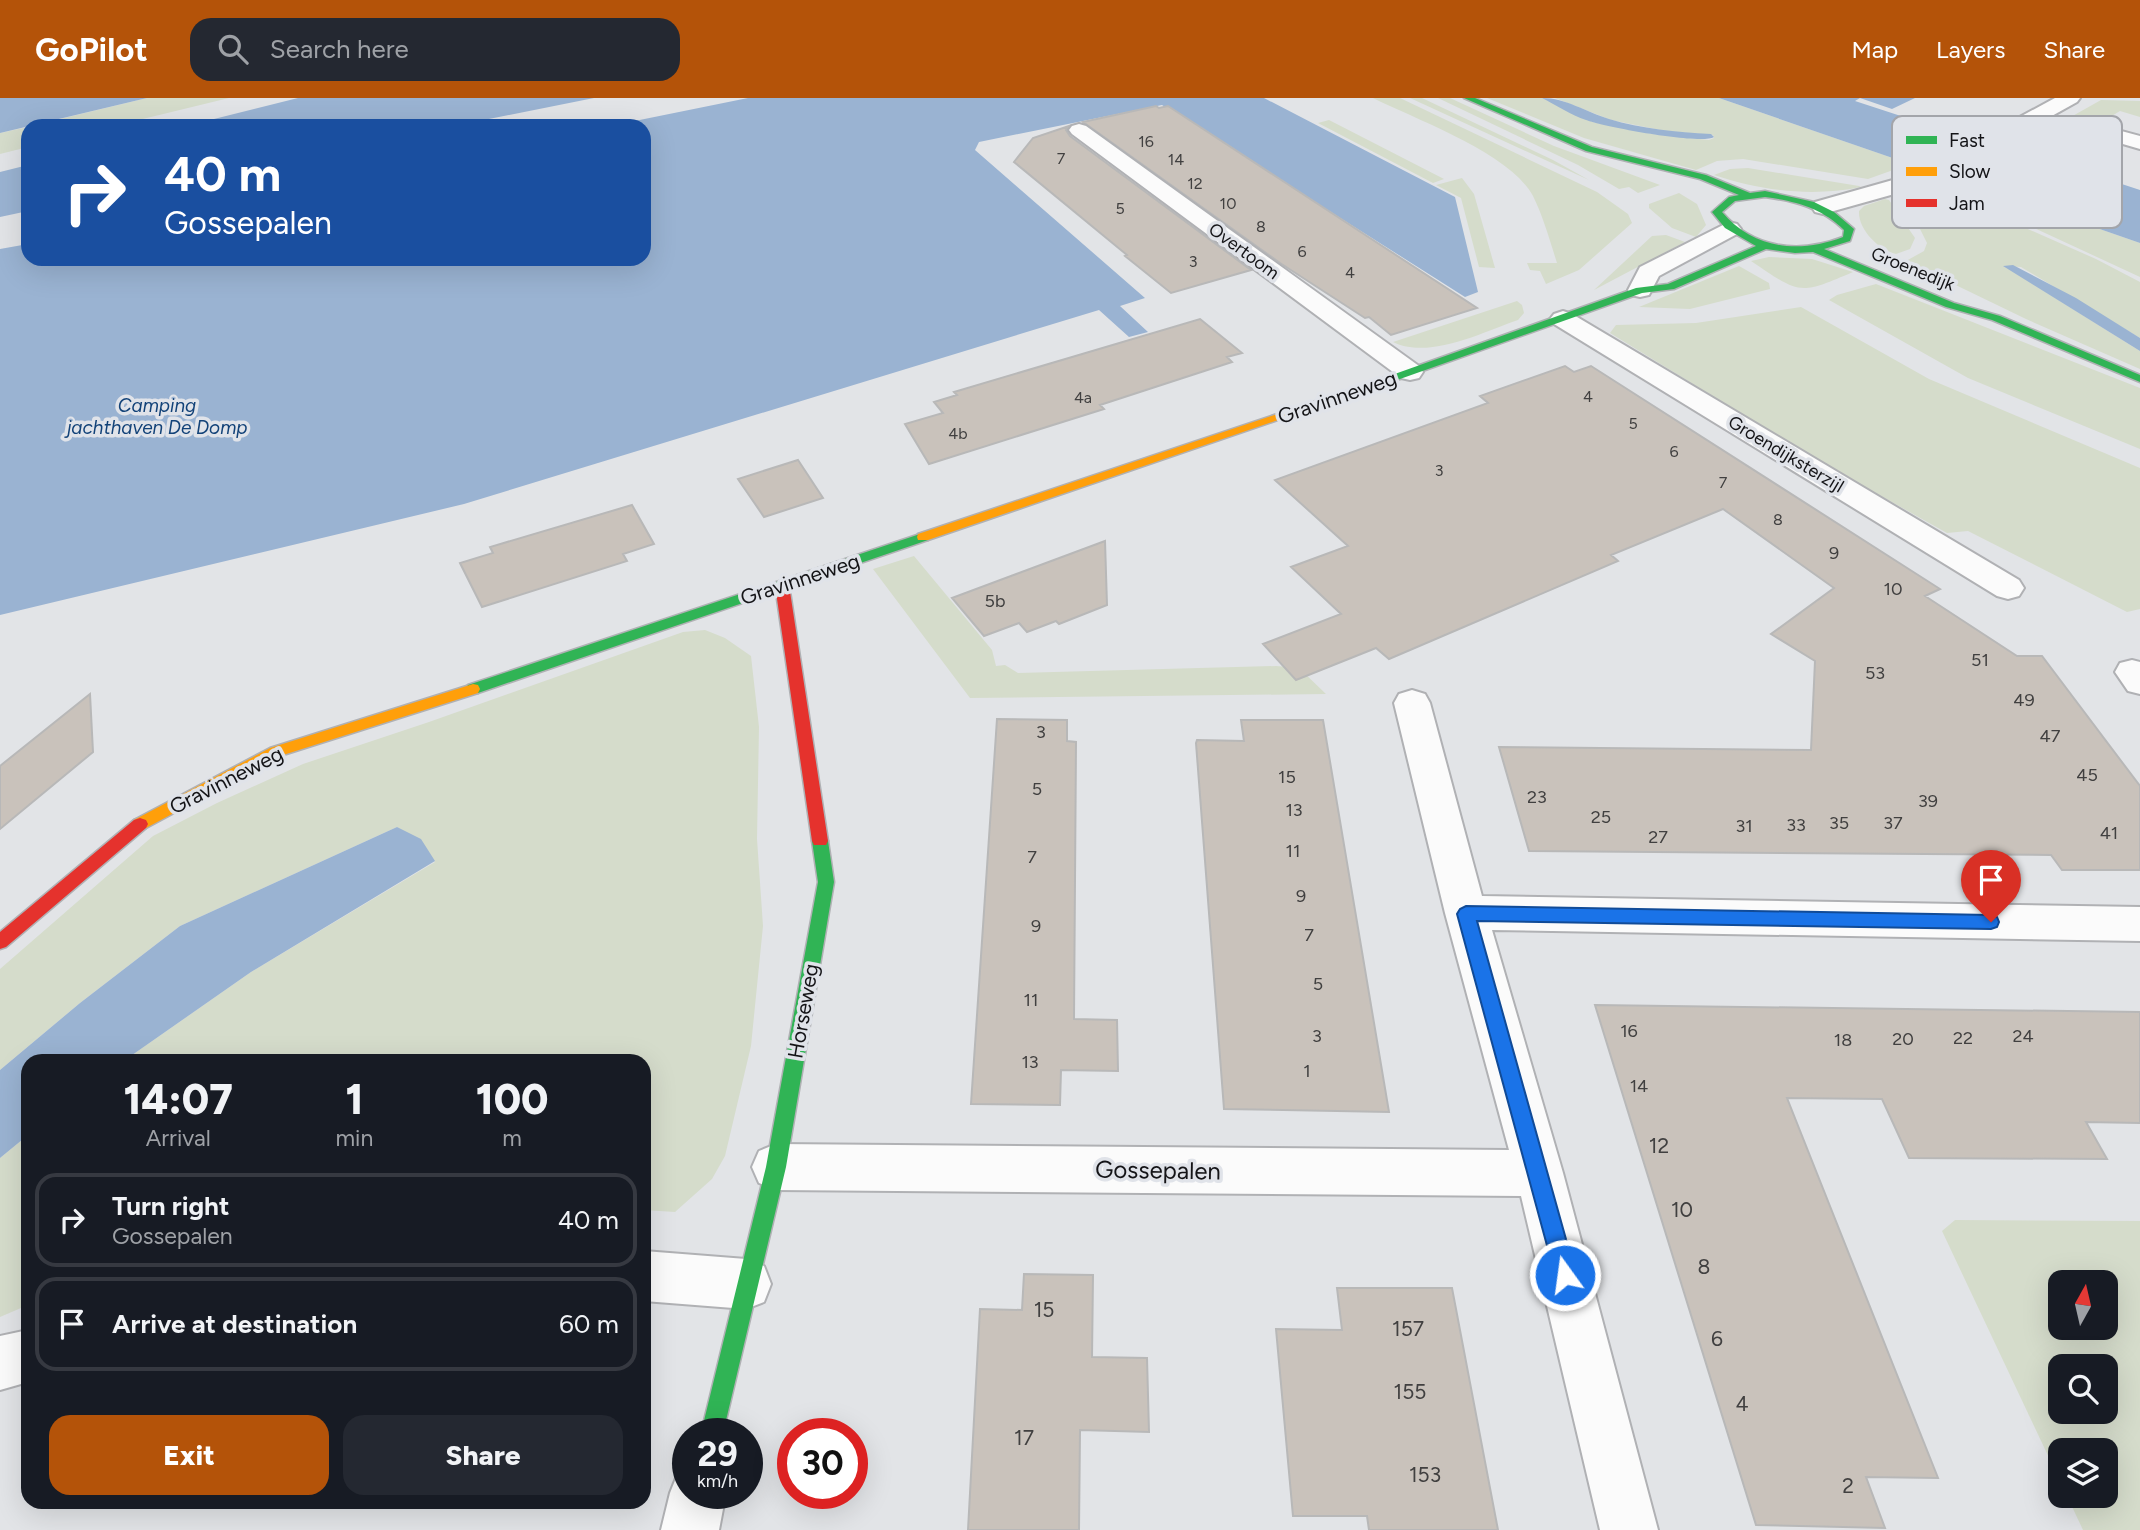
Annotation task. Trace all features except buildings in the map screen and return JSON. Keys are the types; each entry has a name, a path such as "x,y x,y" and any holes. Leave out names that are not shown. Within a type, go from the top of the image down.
{"street":[{"path":"1468,98 1589,149 1615,153 1703,177 1747,195"},
{"path":"2037,116 2070,98"},
{"name":"Overtoom","path":"1079,130 1410,372"},
{"path":"2122,138 2140,144"},
{"path":"1589,149 1601,159 1679,187"},
{"path":"1823,207 1892,188"},
{"path":"1747,195 1785,196 1823,207 1840,218 1849,229 1853,242 1817,250 1767,245 1729,229 1720,221 1715,203 1747,195"},
{"name":"Gravinneweg","path":"1640,290 1649,272 1729,229"},
{"name":"Gravinneweg","path":"0,942 131,829 275,752 370,724 782,585 1410,372 1640,290 1670,286 1767,245"},
{"name":"Groenedijk","path":"1817,250 1950,305 1996,318 2140,379"},
{"name":"Groenedijk","path":"1928,278 1975,301 1996,318"},
{"name":"Groendijksterzijl","path":"1563,319 2008,588"},
{"name":"Horseweg","path":"715,1418 776,1167 826,882 782,585"},
{"path":"1412,703 1466,914 1539,1173 1629,1530"},
{"path":"1466,914 2140,924"},
{"name":"Gossepalen","path":"776,1167 1539,1173"},
{"path":"651,1277 746,1284"},
{"path":"0,1363 21,1358"},
{"path":"690,1530 695,1509"}],"green space":[{"path":"147,98 229,98 143,119 60,119"},
{"path":"1373,98 1400,98 1597,192 1628,214 1632,223 1579,270 1546,284 1540,271 1530,270 1527,263 1557,263 1537,204 1521,180 1484,152 1461,139"},
{"path":"1410,98 1422,98 1589,180"},
{"path":"1438,98 1450,98 1554,146 1660,185 1638,193 1629,187 1619,189 1578,165"},
{"path":"1487,98 1542,98 1593,122 1653,134 1709,140 1714,138 1713,135 1665,131 1611,120 1555,98 1719,98 1892,158 1892,170 1868,179 1743,159 1717,161 1696,170 1584,138"},
{"path":"2101,100 2140,101 2140,117 2120,111 2112,116 2073,116"},
{"path":"1329,120 1444,179 1433,183 1318,123"},
{"path":"21,128 21,149 0,154 0,133"},
{"path":"1748,168 1861,187 1824,192 1787,191 1714,175 1730,169"},
{"path":"1462,178 1474,194 1495,268 1479,267 1461,198 1436,185"},
{"path":"1679,193 1697,204 1706,225 1696,237 1672,228 1649,208 1649,204"},
{"path":"1889,200 1892,204 1892,228 1908,228 1915,238 1910,249 1896,254 1871,238 1860,218 1859,211 1864,206"},
{"path":"1920,228 2025,228 2140,282 2140,338 2021,267 2004,266 2140,351 2140,369 2026,319 1906,261 1924,251 1927,243"},
{"path":"2034,228 2097,228 2140,243 2140,277"},
{"path":"1666,235 1685,242 1594,290 1652,236"},
{"path":"1769,257 1812,259 1853,272 1821,285 1800,288 1780,280 1751,261"},
{"path":"1739,266 1769,283 1770,289 1690,309 1639,307"},
{"path":"1876,284 2140,388 2140,449 1968,378 1829,300 1837,295"},
{"path":"1517,301 1522,305 1524,313 1518,320 1473,337 1423,348 1407,347 1393,342"},
{"path":"1801,307 1929,379 2140,468 2140,609 2127,612 1968,531 1947,533 1815,459 1610,333 1616,325 1696,323"},
{"path":"914,556 992,650 996,666 1005,665 1018,673 1276,666 1299,668 1326,694 970,698 873,569"},
{"path":"705,630 725,638 751,656 759,727 757,839 763,926 751,1046 725,1156 712,1179 675,1212 651,1210 651,1054 134,1054 251,972 435,862 397,827 180,926 80,1003 0,1070 0,969 153,836 303,764 683,632"},
{"path":"21,1141 21,1308 0,1317 0,1158"},
{"path":"1955,1220 2140,1221 2140,1530 2083,1530 2073,1508 2118,1508 2118,1438 2048,1438 2048,1456 1942,1231"}],"water":[{"path":"0,98 147,98 59,119 21,119 21,128 0,133"},
{"path":"298,98 594,98 489,119 214,119"},
{"name":"Camping jachthaven De Domp","path":"748,98 1264,98 1455,197 1478,292 1465,297 1162,105 979,142 975,150 1145,298 1120,306 1148,332 1129,337 1099,310 464,504 0,615 0,249 21,245 21,266 651,266 651,119 644,119"},
{"path":"1542,98 1559,100 1609,119 1634,125 1711,134 1714,137 1691,139 1612,127 1580,118"},
{"path":"1719,98 1860,98 1855,101 1901,116 1892,116 1892,158"},
{"path":"1860,98 1915,98 1892,109"},
{"path":"21,167 21,212 0,217 0,172"},
{"path":"2122,184 2140,190 2140,243 2097,228 2122,228"},
{"path":"2013,265 2076,298 2140,338 2140,351 2003,266"},
{"path":"397,827 421,839 435,861 251,972 134,1054 21,1054 21,1141 0,1158 0,1070 80,1003 180,926"}],"traffic: fast":[{"path":"1468,98 1589,149 1703,177 1747,195"},
{"path":"1765,194 1800,200 1821,208 1849,229 1847,239 1813,249 1776,248 1743,236 1729,226 1717,212 1732,199 1765,194"},
{"path":"1365,388 1640,290 1670,287 1767,245"},
{"path":"1817,250 1950,305 1996,318 2140,379"},
{"path":"473,689 923,537"},
{"path":"716,1418 776,1167 826,882 820,841"}],"traffic: slow":[{"path":"923,537 1365,388"},
{"path":"140,824 275,752 473,689"}],"traffic: jam":[{"path":"782,585 820,841"},
{"path":"0,942 140,824"}],"route":[{"path":"1565,1275 1466,914 1991,922"}]}
